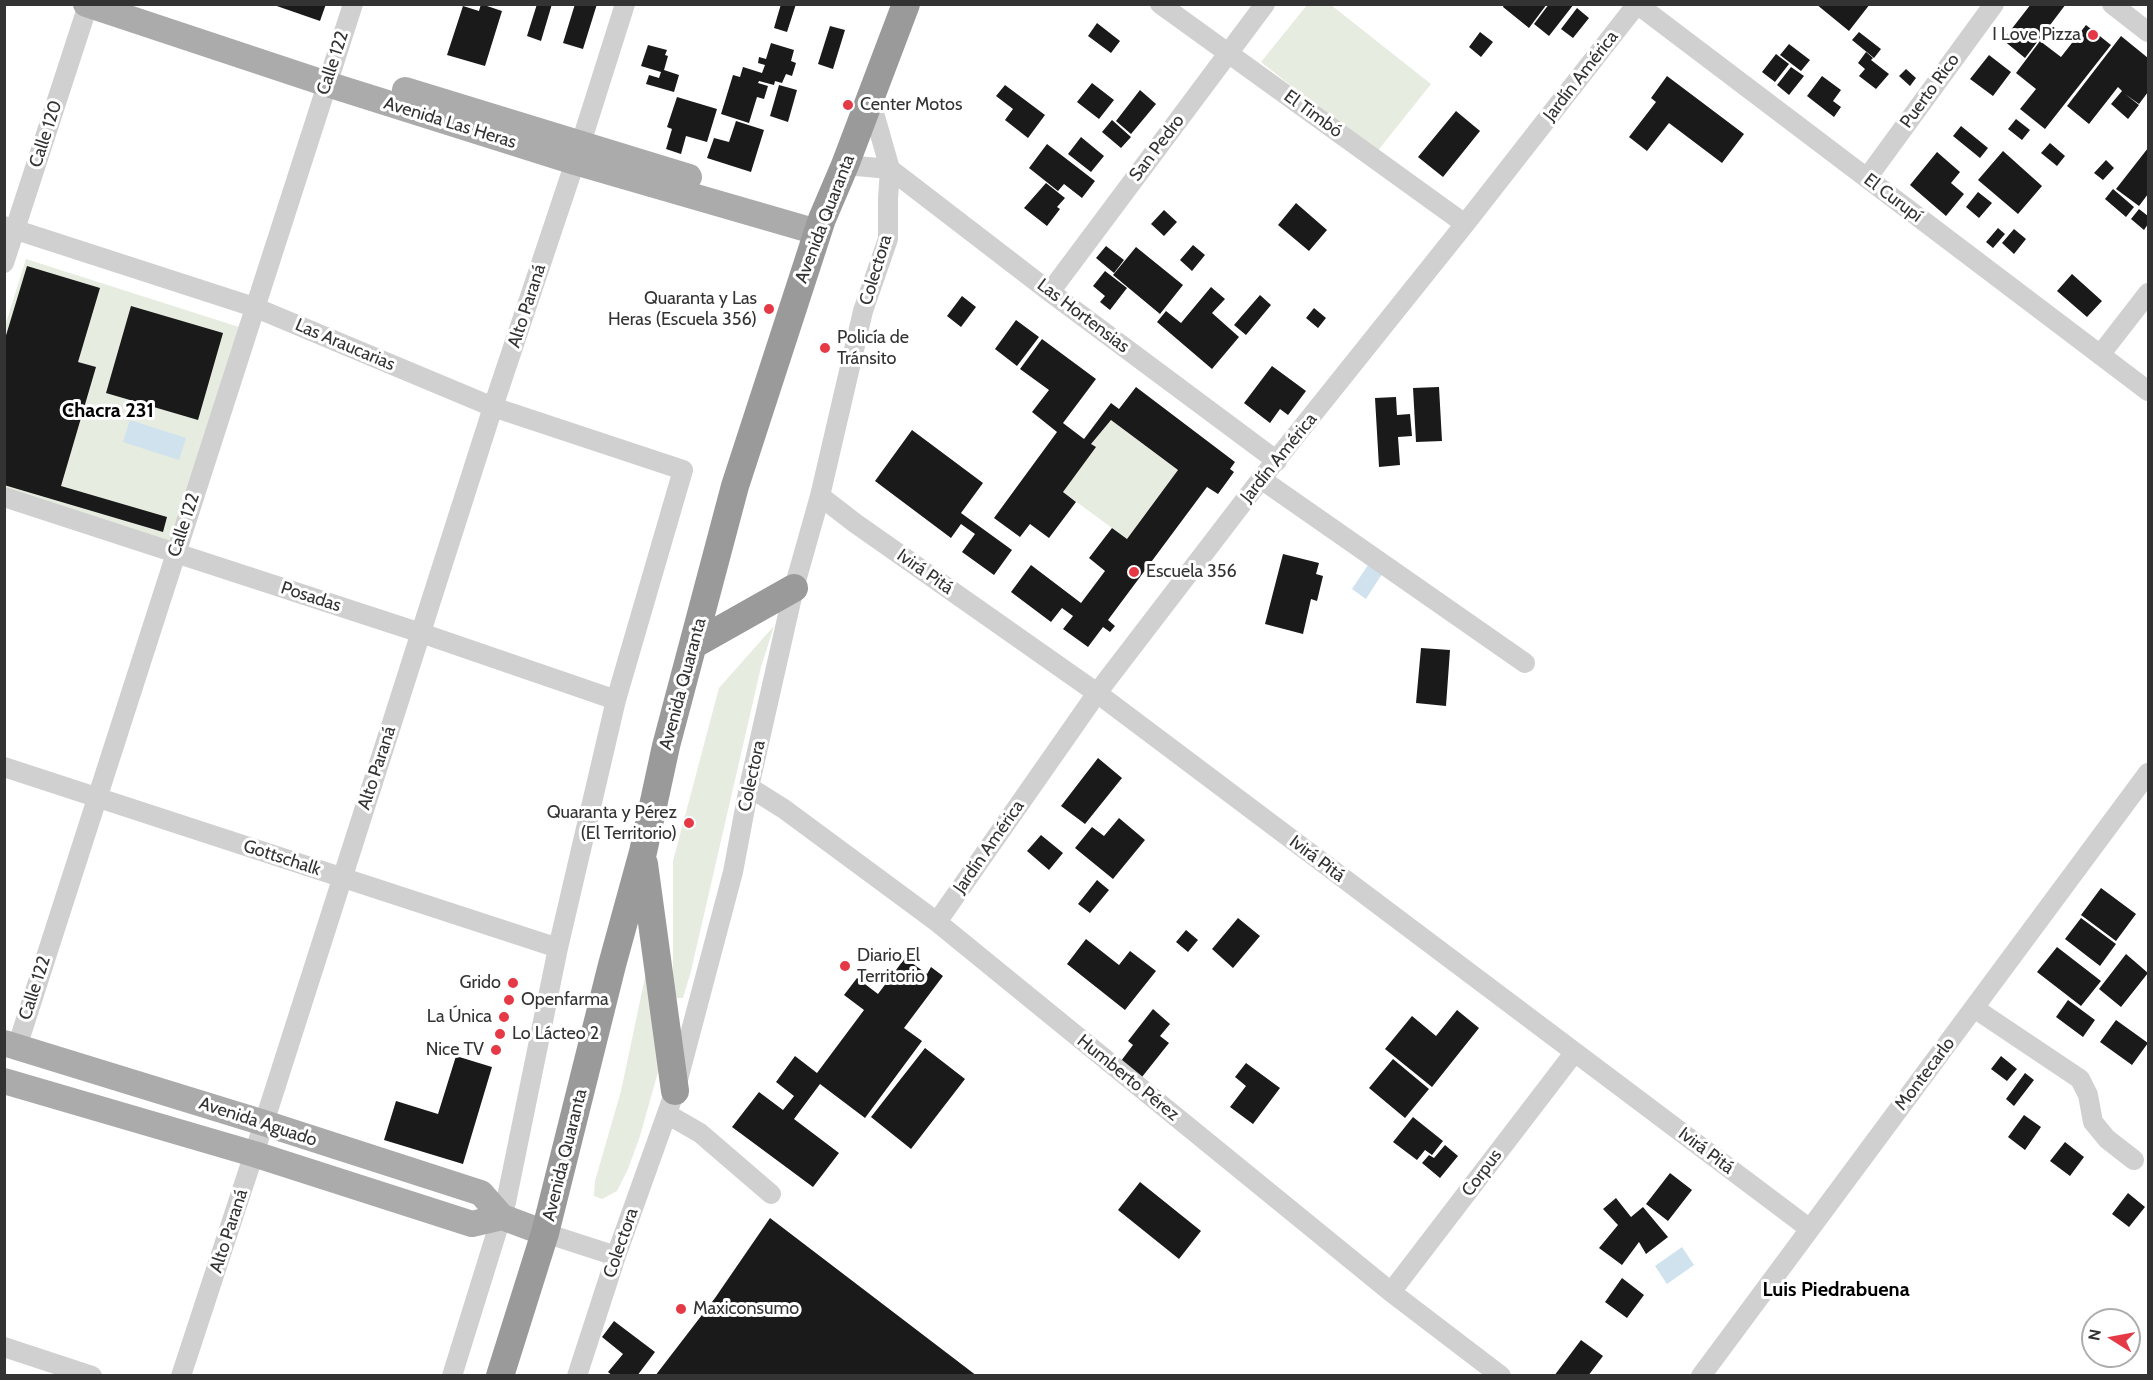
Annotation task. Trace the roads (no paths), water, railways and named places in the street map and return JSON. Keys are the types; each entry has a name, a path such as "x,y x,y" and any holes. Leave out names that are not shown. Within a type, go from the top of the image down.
{"highway":[{"name":"Avenida Quaranta","path":"500,1376 545,1233 642,852 666,746 735,486 820,226 906,4"},
{"path":"693,645 794,588"},
{"path":"642,852 671,1102"}],"main road":[{"name":"Avenida Las Heras","path":"136,4 329,76"},
{"name":"Avenida Las Heras","path":"87,5 329,76 820,226"},
{"name":"Avenida Aguado","path":"10,1045 481,1193 502,1217 545,1233"},
{"name":"Avenida Aguado","path":"5,1083 254,1154 472,1224 502,1217"}],"street":[{"name":"Calle 122","path":"10,1045 96,797 352,4"},
{"name":"Alto Paraná","path":"181,1376 625,4"},
{"name":"El Timbó","path":"1160,4 1465,224"},
{"name":"San Pedro","path":"1050,292 1265,4"},
{"name":"El Curupí","path":"1637,4 2148,391"},
{"name":"Jardín América","path":"937,922 1097,693 1262,479 1637,4"},
{"name":"Puerto Rico","path":"1867,178 1994,4"},
{"path":"2112,4 2148,32"},
{"name":"Calle 120","path":"4,263 10,228 87,5"},
{"path":"845,165 890,169 870,99"},
{"name":"Las Hortensias","path":"890,169 1050,292 1277,461"},
{"name":"Colectora","path":"577,1376 616,1256 671,1102 733,872 749,787 794,588 820,496 863,311 888,239 890,169"},
{"name":"Las Araucarias","path":"10,228 254,308 493,407 683,470 616,700"},
{"path":"2100,355 2148,293"},
{"path":"1262,479 1525,663"},
{"name":"Ivirá Pitá","path":"820,496 864,530 1097,693 1810,1229"},
{"name":"Posadas","path":"4,497 421,633 616,700"},
{"path":"452,1376 502,1217 558,948 616,700"},
{"name":"Gottschalk","path":"4,767 558,948"},
{"name":"Montecarlo","path":"1701,1376 2148,773"},
{"name":"Humberto Pérez","path":"749,787 784,809 937,922 1390,1292 1501,1376"},
{"path":"1974,1008 2080,1078 2088,1095 2093,1122 2107,1139 2134,1160"},
{"name":"Corpus","path":"1390,1292 1574,1053"},
{"path":"671,1102 700,1133 771,1194"},
{"path":"545,1233 616,1256"},
{"path":"4,1347 92,1376"}],"water":[{"path":"130,420 186,438 179,460 123,442"},
{"path":"1368,565 1382,574 1366,599 1352,589"},
{"path":"1682,1247 1694,1265 1667,1284 1655,1266"}],"place":[{"name":"I Love Pizza","path":"2093,35"},
{"name":"Center Motos","path":"848,105"},
{"name":"Quaranta y Las Heras (Escuela 356)","path":"769,309"},
{"name":"Policía de Tránsito","path":"825,348"},
{"name":"Escuela 356","path":"1134,572"},
{"name":"Quaranta y Pérez (El Territorio)","path":"689,823"},
{"name":"Diario El Territorio","path":"845,966"},
{"name":"Grido","path":"513,983"},
{"name":"Openfarma","path":"509,1000"},
{"name":"La Única","path":"504,1017"},
{"name":"Lo Lácteo 2","path":"500,1034"},
{"name":"Nice TV","path":"496,1050"},
{"name":"Maxiconsumo","path":"681,1309"}],"district":[{"name":"Chacra 231","path":"108,411"},
{"name":"Luis Piedrabuena","path":"1836,1290"}]}
